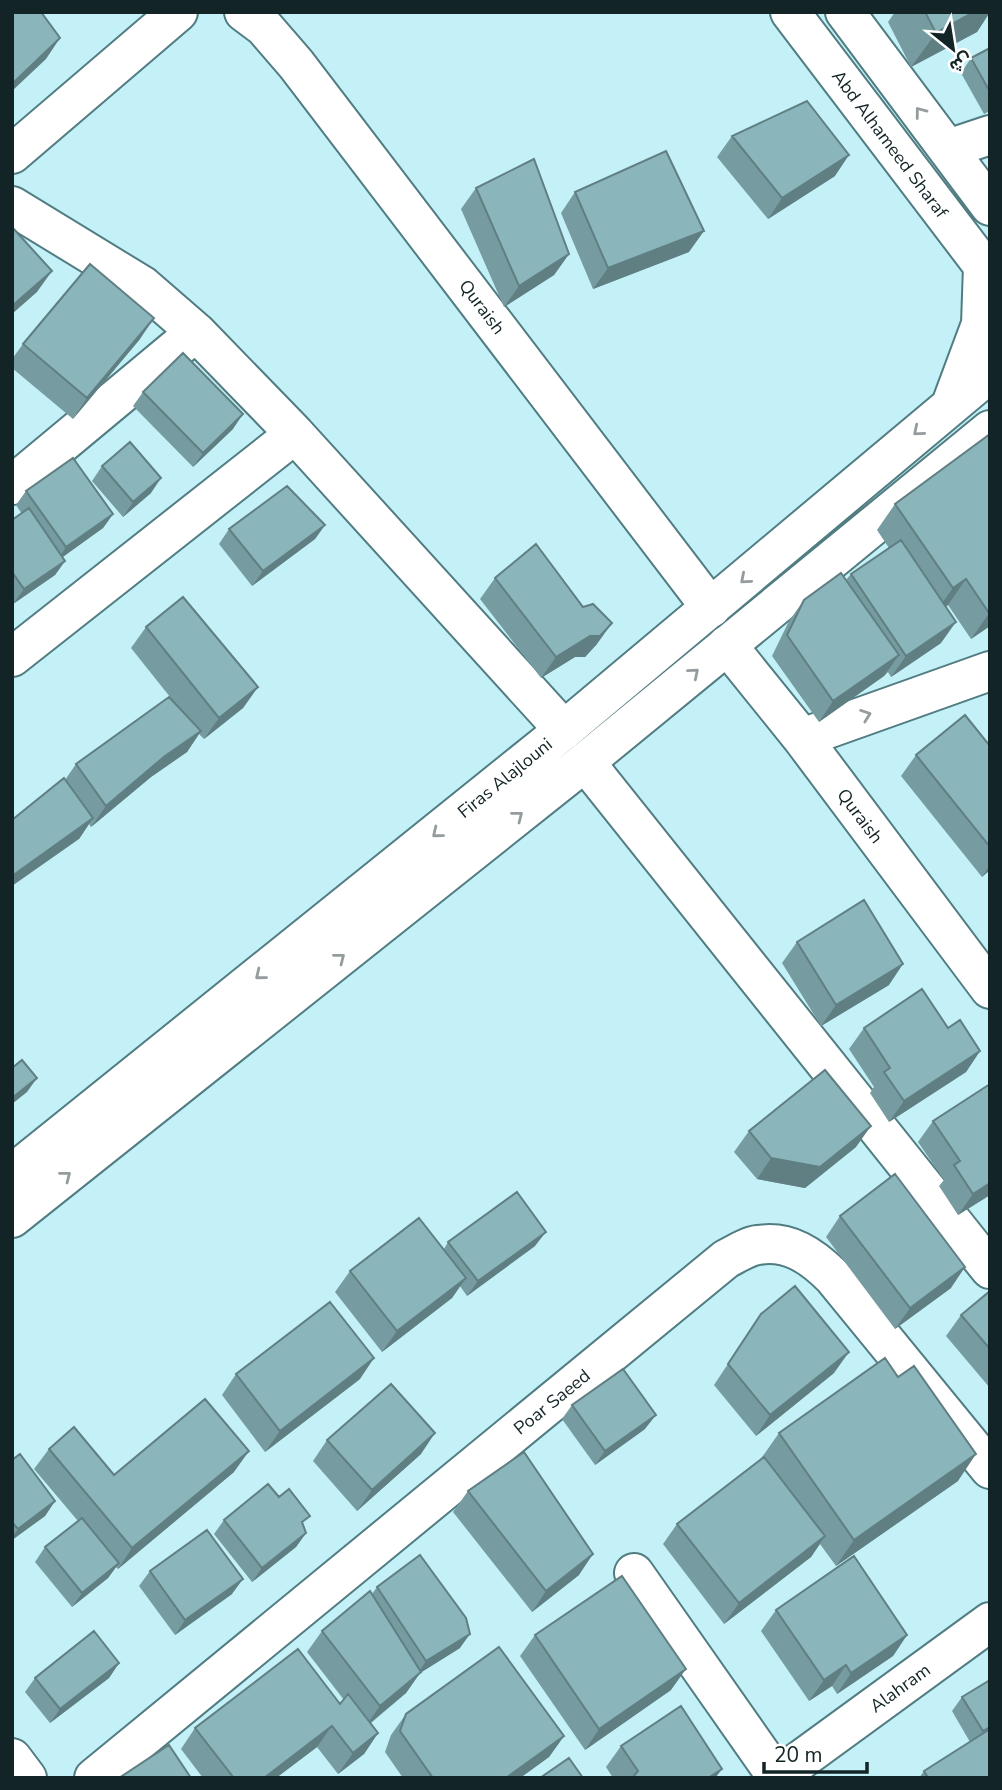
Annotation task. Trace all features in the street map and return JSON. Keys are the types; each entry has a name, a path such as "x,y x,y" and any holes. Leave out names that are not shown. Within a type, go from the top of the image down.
{"street":[{"path":"12,154 178,12"},
{"name":"Quraish","path":"244,12 264,27 296,64 711,608"},
{"name":"Abd Alhameed Sharaf","path":"790,12 986,270"},
{"path":"845,12 990,206"},
{"path":"948,149 990,135"},
{"path":"12,206 143,286 196,332 295,434 564,730"},
{"path":"952,402 981,324 986,270"},
{"path":"12,485 196,332"},
{"name":"Firas Alajlouni","path":"12,1174 564,730 952,402 990,373"},
{"path":"12,1218 585,762 990,430"},
{"path":"12,657 295,434"},
{"name":"Quraish","path":"727,645 802,738 990,989"},
{"path":"802,738 990,671"},
{"path":"585,762 990,1269"},
{"name":"Poar Saeed","path":"94,1778 726,1259 757,1244 791,1247 814,1258 833,1277 990,1469"},
{"path":"634,1573 776,1777"},
{"name":"Alahram","path":"776,1777 990,1622"},
{"path":"12,1758 27,1778"}],"building":[{"path":"12,12 41,12 60,38 12,84"},
{"path":"925,12 974,12 936,33"},
{"path":"990,48 990,92 971,58"},
{"path":"807,101 849,155 782,198 732,136"},
{"path":"666,151 704,231 608,268 575,192"},
{"path":"534,159 569,254 519,286 476,188"},
{"path":"12,227 52,271 12,306"},
{"path":"90,264 154,318 87,398 23,344"},
{"path":"183,353 243,414 203,453 143,392"},
{"path":"990,434 989,613 966,579 953,588 895,504"},
{"path":"130,442 161,478 133,502 102,466"},
{"path":"73,458 113,514 66,547 26,491"},
{"path":"287,486 325,525 263,571 229,529"},
{"path":"29,508 65,561 24,589 12,572 12,520"},
{"path":"901,540 956,622 906,656 851,574"},
{"path":"536,544 583,607 593,604 612,623 600,636 590,636 556,657 495,578"},
{"path":"841,573 899,655 833,701 787,635 804,600"},
{"path":"183,597 258,687 219,718 146,627"},
{"path":"169,697 201,731 165,756 106,806 76,764"},
{"path":"965,715 990,746 990,847 916,755"},
{"path":"64,778 93,818 12,876 12,820"},
{"path":"864,900 903,964 836,1005 797,942"},
{"path":"922,989 948,1028 960,1020 980,1051 904,1101 884,1072 890,1068 864,1028"},
{"path":"22,1060 37,1078 12,1098 12,1068"},
{"path":"825,1070 871,1126 820,1167 771,1158 749,1131"},
{"path":"990,1084 990,1183 973,1194 954,1165 960,1161 933,1121"},
{"path":"895,1174 965,1267 910,1308 840,1216"},
{"path":"517,1192 546,1232 478,1281 448,1242"},
{"path":"419,1218 466,1278 397,1331 350,1271"},
{"path":"795,1286 849,1352 770,1415 728,1364 761,1314"},
{"path":"990,1291 990,1349 961,1315"},
{"path":"330,1302 374,1358 280,1431 236,1374"},
{"path":"885,1358 898,1377 914,1366 976,1454 854,1540 779,1433"},
{"path":"623,1369 656,1415 605,1451 572,1405"},
{"path":"391,1384 435,1433 372,1490 327,1440"},
{"path":"205,1399 249,1451 132,1548 49,1449 74,1427 114,1475"},
{"path":"524,1452 593,1554 546,1591 468,1491"},
{"path":"20,1454 55,1501 18,1529 12,1522 12,1460"},
{"path":"764,1457 825,1536 739,1603 677,1524"},
{"path":"268,1484 279,1497 289,1489 310,1516 302,1522 306,1533 262,1568 224,1520"},
{"path":"82,1518 119,1563 82,1593 45,1547"},
{"path":"207,1530 243,1579 185,1620 150,1571"},
{"path":"420,1555 466,1618 470,1634 426,1661 377,1587"},
{"path":"854,1556 907,1635 851,1673 846,1665 824,1680 776,1610"},
{"path":"622,1576 686,1669 599,1729 535,1635"},
{"path":"370,1591 421,1672 380,1706 322,1631"},
{"path":"94,1631 119,1663 60,1709 35,1678"},
{"path":"499,1647 564,1736 506,1778 433,1778 400,1731 406,1714"},
{"path":"298,1649 340,1704 348,1694 378,1733 353,1753 332,1726 264,1778 234,1778 195,1728"},
{"path":"990,1680 990,1727 983,1731 962,1697"},
{"path":"681,1706 722,1769 708,1778 632,1778 638,1771 621,1746"},
{"path":"990,1729 990,1778 928,1778 924,1771"},
{"path":"169,1745 191,1778 119,1778"},
{"path":"569,1758 583,1778 540,1778"}]}
